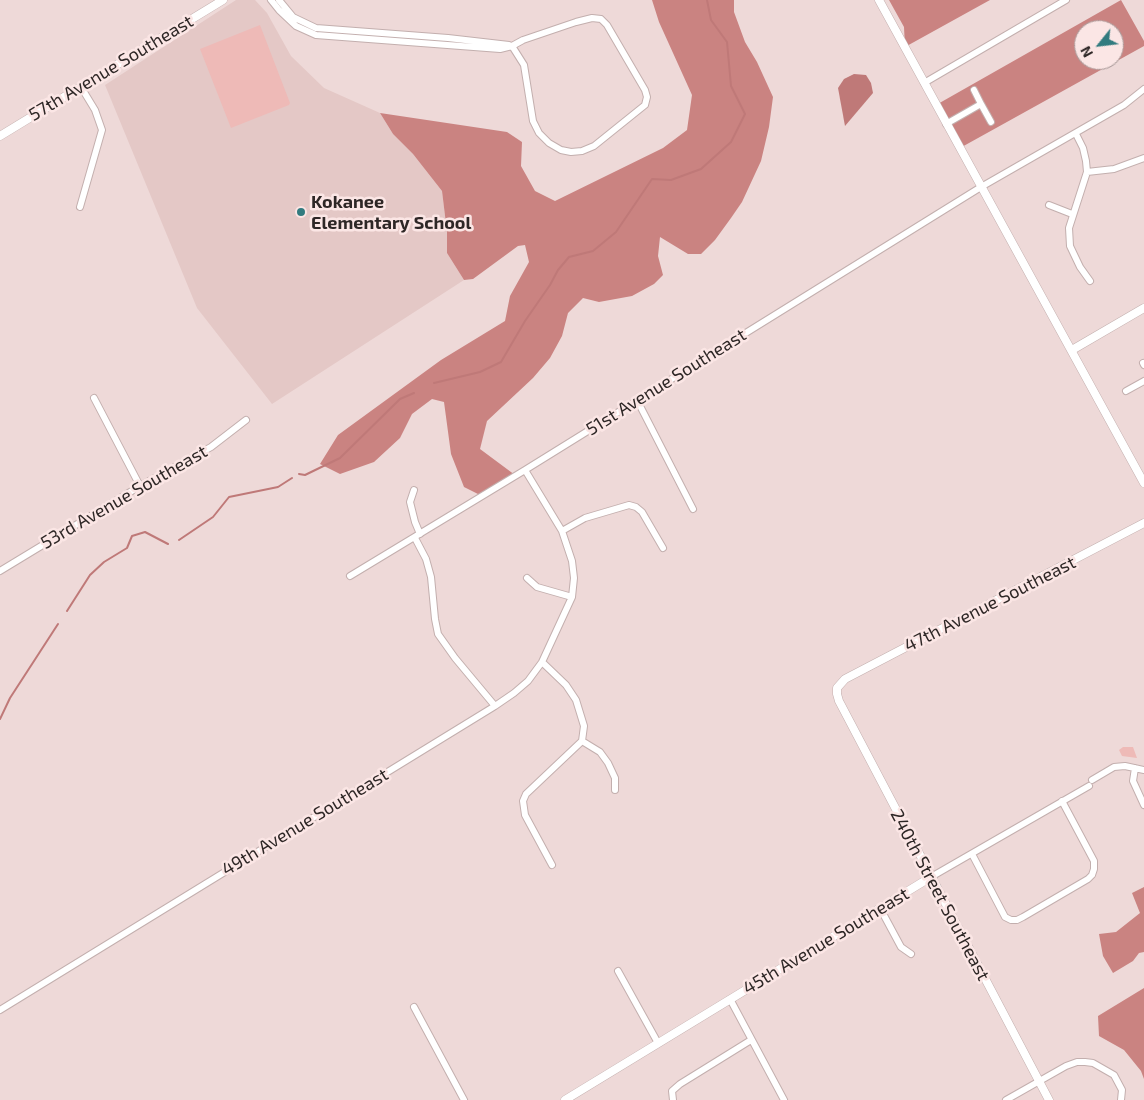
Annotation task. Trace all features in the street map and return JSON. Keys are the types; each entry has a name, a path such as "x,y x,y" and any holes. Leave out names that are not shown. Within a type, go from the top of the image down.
{"street":[{"name":"57th Avenue Southeast","path":"0,136 223,0"},
{"path":"271,0 296,26 316,35 442,41 500,48 512,46 523,40 576,22 592,18 601,19 607,25 645,90 647,98 645,104 594,146 581,151 570,152 561,150 549,143 539,133 533,121 524,65 512,46"},
{"path":"279,0 293,16 316,28 383,37"},
{"path":"879,0 1144,483"},
{"path":"924,83 1066,0"},
{"path":"80,207 102,130 95,110 81,87"},
{"name":"51st Avenue Southeast","path":"350,576 418,536 981,187 1124,105 1144,89"},
{"path":"974,90 991,122"},
{"path":"946,124 982,104"},
{"path":"1076,134 1083,148 1087,172 1072,214 1069,228 1070,246 1080,267 1090,281"},
{"path":"1087,172 1114,169 1144,158"},
{"path":"1049,205 1072,214"},
{"path":"1072,350 1144,308"},
{"path":"1126,391 1144,381"},
{"path":"94,398 140,486"},
{"path":"637,400 693,509"},
{"name":"53rd Avenue Southeast","path":"0,571 140,486 211,447 246,420"},
{"path":"525,470 562,530 572,561 574,578 572,597 537,587 527,578"},
{"path":"414,490 410,502 414,522 431,577 434,619 438,634 455,658 495,706"},
{"path":"562,530 585,518 629,505 636,507 642,512 663,548"},
{"name":"47th Avenue Southeast","path":"837,688 846,679 859,672 1144,523"},
{"name":"49th Avenue Southeast","path":"0,1010 495,706 528,680 542,662 572,597"},
{"path":"542,662 566,685 576,700 584,726 582,741 526,794 523,801 524,815 552,865"},
{"name":"240th Street Southeast","path":"837,688 836,694 839,701 1049,1100"},
{"path":"582,741 600,752 608,763 616,778 615,790"},
{"name":"45th Avenue Southeast","path":"566,1100 931,877 1062,801 1114,767 1123,766 1144,770"},
{"path":"1135,768 1133,781 1144,805"},
{"path":"972,854 1005,917 1011,920 1023,917 1088,879 1092,875 1094,861 1062,801"},
{"path":"880,908 901,947 911,954"},
{"path":"618,971 658,1043"},
{"path":"730,999 784,1100"},
{"path":"414,1007 464,1100"},
{"path":"673,1100 672,1091 680,1084 751,1040"},
{"path":"1006,1100 1076,1062 1093,1063 1114,1075 1122,1090 1122,1100"}],"shaded area":[{"name":"Kokanee Elementary School","path":"236,0 255,0 267,13 291,56 324,88 380,113 393,134 413,154 442,191 447,232 447,253 464,280 272,404 197,308 105,85"},
{"path":"652,0 734,0 734,12 745,42 757,62 773,97 769,127 761,161 742,202 731,218 715,240 701,254 688,254 660,237 658,256 663,275 654,284 632,296 599,302 583,298 568,313 562,336 550,358 533,378 487,421 480,449 515,475 482,496 464,487 451,454 444,402 432,399 412,414 400,438 374,462 340,474 320,464 338,435 441,360 505,321 510,296 529,262 525,245 518,246 473,279 464,280 447,253 447,232 442,191 413,154 393,134 380,113 507,132 522,142 521,166 535,191 555,201 663,148 687,130 692,95 659,22"},
{"path":"889,0 990,0 905,47 904,27"},
{"path":"1121,0 1144,41 1144,46 1124,57 1124,20 1086,20"},
{"path":"260,25 290,103 231,128 200,49"},
{"path":"1074,27 1074,70 1101,70 960,148 936,105"},
{"path":"854,74 866,75 871,83 873,93 845,126 838,88 844,79"},
{"path":"1123,747 1133,747 1137,758 1122,756 1119,750"},
{"path":"1144,887 1144,952 1139,953 1133,961 1113,973 1103,956 1099,934 1116,932 1140,913 1132,893"},
{"path":"1144,988 1144,1079 1141,1071 1124,1050 1099,1036 1098,1016"}],"waterway":[{"path":"434,383 480,372 501,362 558,270 569,257 593,251 616,232 652,179 671,180 701,169 731,142 745,114 731,86 727,42 711,20 707,0"},
{"path":"299,474 305,475 340,458 400,399 414,393"},
{"path":"179,540 213,517 229,497 278,487 292,478"},
{"path":"67,611 90,575 104,562 127,548 132,536 145,532 168,544"},
{"path":"0,719 10,698 58,624"}],"place":[{"name":"Kokanee Elementary School","path":"301,212"}]}
